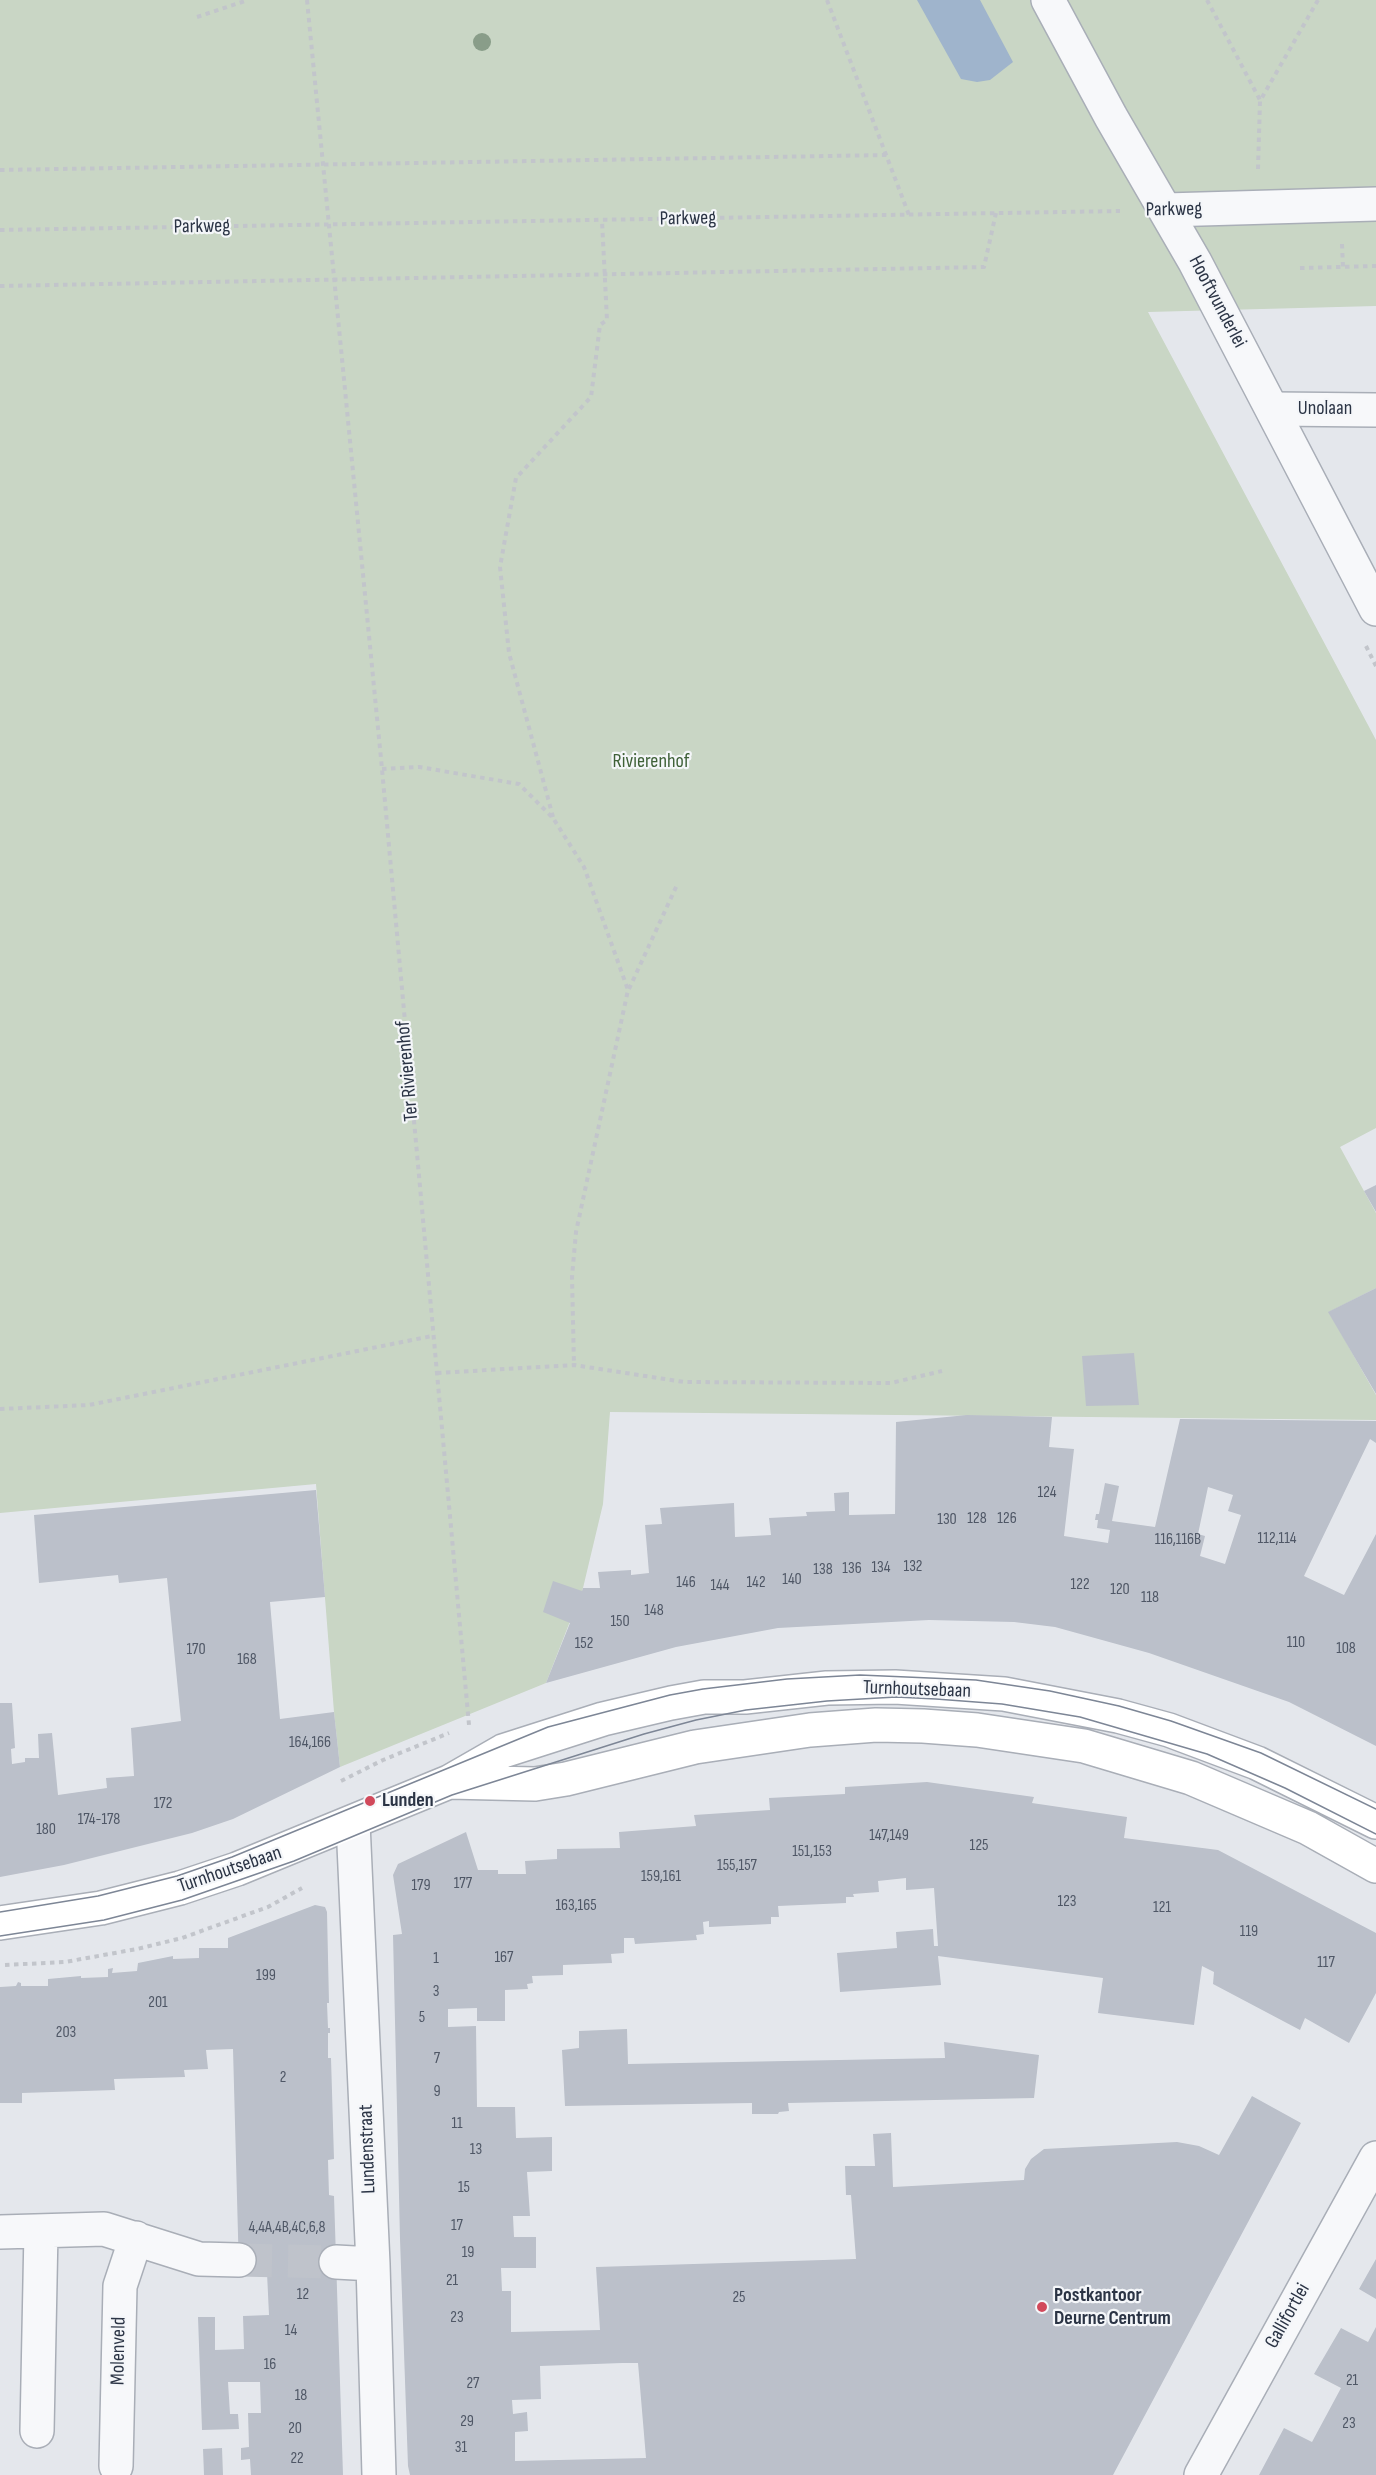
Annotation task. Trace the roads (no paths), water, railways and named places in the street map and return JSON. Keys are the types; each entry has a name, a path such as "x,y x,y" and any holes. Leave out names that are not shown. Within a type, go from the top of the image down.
{"main road":[{"name":"Turnhoutsebaan","path":"0,1923 101,1908 180,1888 237,1869 353,1823 449,1782 503,1751 603,1719 671,1702 704,1697 745,1697 827,1688 926,1688 1004,1694 1049,1701 1168,1730 1257,1763 1376,1822"},
{"name":"Turnhoutsebaan","path":"449,1782 535,1784 566,1779 695,1747 810,1730 876,1725 966,1729 1038,1737 1084,1746 1191,1778 1308,1828 1376,1866"}],"street":[{"name":"Hooftvunderlei","path":"1048,0 1166,210 1273,409 1376,609"},
{"name":"Parkweg","path":"1166,210 1376,204"},
{"name":"Unolaan","path":"1273,409 1376,410"},
{"name":"Lundenstraat","path":"353,1823 373,2264 379,2475"},
{"name":"Gallifortlei","path":"1201,2475 1376,2158"},
{"path":"0,2232 104,2229 199,2259 239,2260"},
{"path":"37,2431 40,2231"},
{"name":"Molenveld","path":"116,2466 120,2286 136,2238"},
{"path":"336,2262 373,2264"}],"water":[{"path":"917,0 980,0 1013,62 990,80 977,82 961,79"}],"tunnel":[{"path":"239,2260 336,2262"}],"tram line":[{"path":"0,1912 98,1896 177,1876 232,1857 548,1727 670,1695 787,1679 860,1675 976,1680 1050,1691 1119,1706 1171,1721 1261,1753 1376,1809"},
{"path":"0,1936 104,1920 182,1900 294,1861 452,1795 644,1734 746,1710 827,1701 896,1697 936,1699 1002,1704 1080,1717 1207,1754 1285,1788 1376,1834"}],"place":[{"name":"Lunden","path":"370,1801"},
{"name":"Postkantoor Deurne Centrum","path":"1042,2307"}],"park label":[{"name":"Rivierenhof","path":"651,762"}]}
